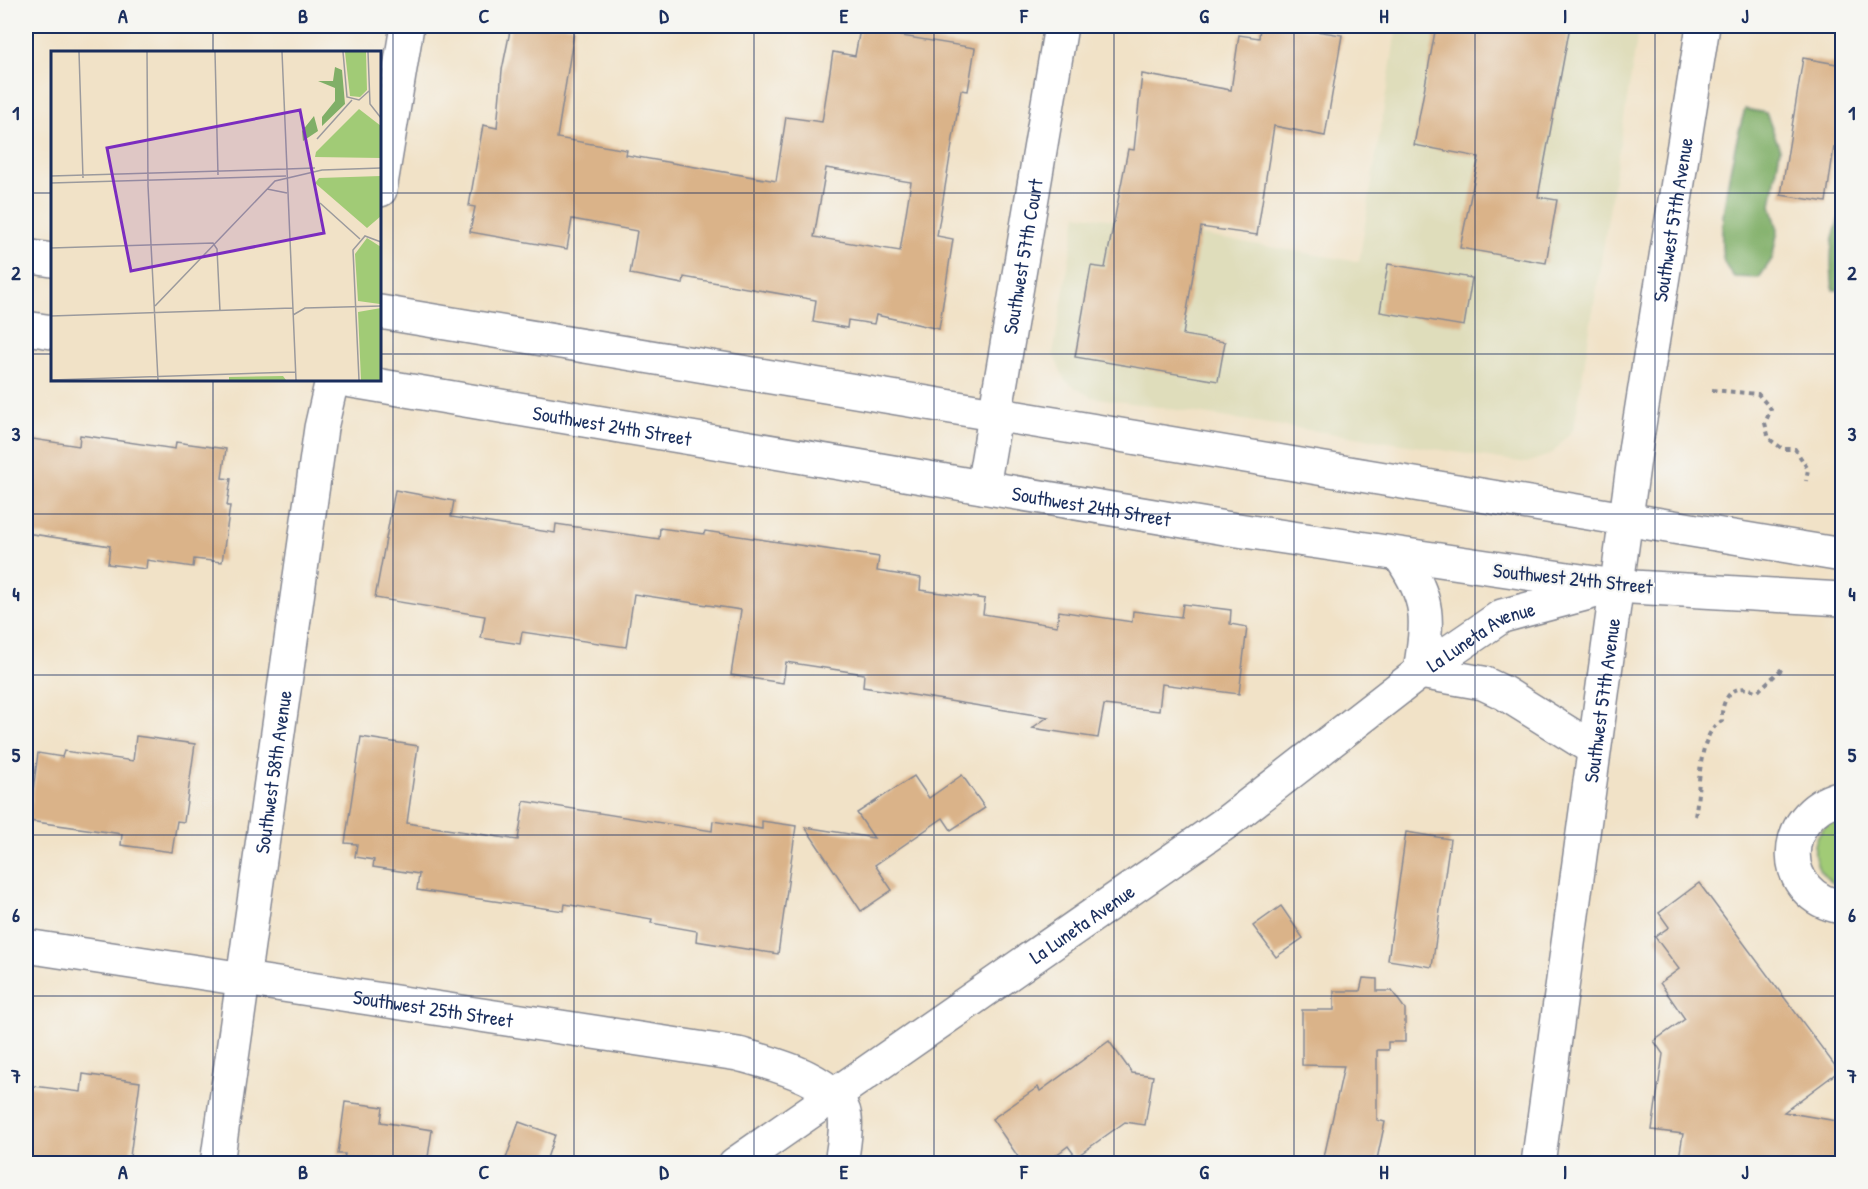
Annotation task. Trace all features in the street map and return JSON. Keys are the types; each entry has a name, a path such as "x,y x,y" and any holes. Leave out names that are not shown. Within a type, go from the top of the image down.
{"street":[{"path":"381,184 407,26"},
{"name":"Southwest 57th Court","path":"983,487 1061,26"},
{"name":"Southwest 57th Avenue","path":"1538,1164 1615,586 1704,26"},
{"path":"26,256 51,260"},
{"path":"381,312 1842,555"},
{"path":"26,328 51,332"},
{"name":"Southwest 58th Avenue","path":"217,1164 321,428 332,381"},
{"name":"Southwest 24th Street","path":"352,381 1400,556 1615,586 1842,599"},
{"path":"1400,556 1418,582 1425,612 1426,629 1420,672"},
{"name":"La Luneta Avenue","path":"735,1164 1227,822 1420,672 1502,616 1615,586"},
{"name":"La Luneta Avenue","path":"1420,672 1483,683 1512,698 1592,748"},
{"path":"1842,797 1827,801 1813,809 1804,820 1797,832 1793,860 1797,873 1815,896 1827,903 1842,907"},
{"name":"Southwest 25th Street","path":"26,946 243,981 738,1054 803,1076 834,1094"},
{"path":"834,1094 845,1116 841,1164"}],"path":[{"path":"1712,390 1758,394 1771,409 1765,423 1768,439 1783,449 1795,448 1808,469 1806,481"},
{"path":"1695,816 1703,745 1713,726 1722,721 1721,712 1727,695 1736,689 1748,688 1757,692 1784,667"}],"shaded area":[{"path":"1397,26 1639,26 1574,428 1552,454 1527,463 1091,397 1065,381 1053,354 1077,214 1359,262"}],"green space":[{"path":"1745,109 1766,113 1780,149 1771,205 1778,230 1772,259 1759,278 1734,277 1724,262 1722,247 1727,186"},
{"path":"1842,212 1842,290 1833,290 1832,250 1835,231"},
{"path":"1842,818 1842,887 1830,881 1822,873 1815,852 1816,841 1821,831 1830,823"}],"building":[{"path":"511,26 575,26 557,138 627,150 626,155 776,181 786,117 822,122 833,52 855,56 860,29 975,48 968,91 961,90 937,236 953,239 939,329 876,315 874,324 848,320 847,328 813,322 816,300 684,277 683,284 630,274 637,231 572,219 567,249 470,232 475,207 469,206 483,125 497,128 502,70","holes":["826,168 911,182 900,251 814,237"]},
{"path":"1260,26 1284,26 1342,35 1325,136 1274,126 1257,235 1201,227 1183,335 1225,342 1218,381 1075,357 1091,266 1105,268 1128,149 1134,150 1142,74 1231,90 1239,35 1259,38"},
{"path":"1436,26 1570,26 1538,197 1557,200 1546,263 1460,248 1479,157 1414,145"},
{"path":"1803,58 1842,65 1842,149 1834,147 1826,202 1781,195"},
{"path":"1388,264 1472,278 1464,326 1380,312"},
{"path":"80,435 175,449 176,442 226,449 222,478 231,479 227,506 230,506 222,562 194,559 193,567 147,560 146,569 108,564 110,546 26,533 26,438 79,446"},
{"path":"395,490 454,501 451,517 555,533 556,524 659,539 660,528 704,534 705,531 879,557 877,571 921,578 920,590 985,599 983,614 1057,626 1059,611 1132,622 1133,611 1181,617 1183,604 1231,610 1230,624 1247,627 1239,694 1162,684 1159,711 1104,705 1098,738 1032,728 1048,717 863,687 864,674 786,662 783,683 731,675 741,610 634,594 626,647 522,632 520,644 481,638 485,616 375,598"},
{"path":"136,736 195,744 184,822 177,821 172,852 121,845 122,834 29,821 38,753 62,757 64,751 133,761"},
{"path":"361,737 418,746 407,823 518,840 524,801 712,831 713,821 762,829 762,821 796,826 778,954 696,941 697,931 651,923 652,919 565,904 564,911 417,890 419,874 373,867 374,860 355,857 357,844 345,843"},
{"path":"962,775 985,808 951,830 943,818 875,865 892,890 861,911 805,827 874,838 857,813 914,776 929,798"},
{"path":"1406,832 1450,839 1432,967 1388,960"},
{"path":"1699,883 1839,1071 1784,1112 1842,1122 1842,1164 1678,1164 1683,1134 1652,1130 1663,1054 1654,1041 1685,1019 1660,983 1679,969 1655,937 1669,927 1659,913"},
{"path":"1281,906 1303,938 1276,957 1253,926"},
{"path":"1363,978 1377,979 1377,991 1392,991 1405,1009 1405,1042 1388,1042 1388,1050 1377,1050 1377,1120 1385,1122 1376,1164 1331,1164 1332,1159 1324,1157 1344,1066 1302,1065 1302,1010 1334,1010 1334,991 1360,991"},
{"path":"1109,1041 1132,1073 1153,1076 1145,1125 1125,1122 1076,1157 1068,1146 1044,1164 1023,1164 992,1119 1038,1087 1040,1091"},
{"path":"83,1074 140,1082 129,1164 26,1164 26,1085 81,1092"},
{"path":"345,1102 383,1107 381,1122 432,1130 427,1164 343,1164 345,1154 338,1154"},
{"path":"519,1122 555,1135 545,1164 504,1164"}]}
